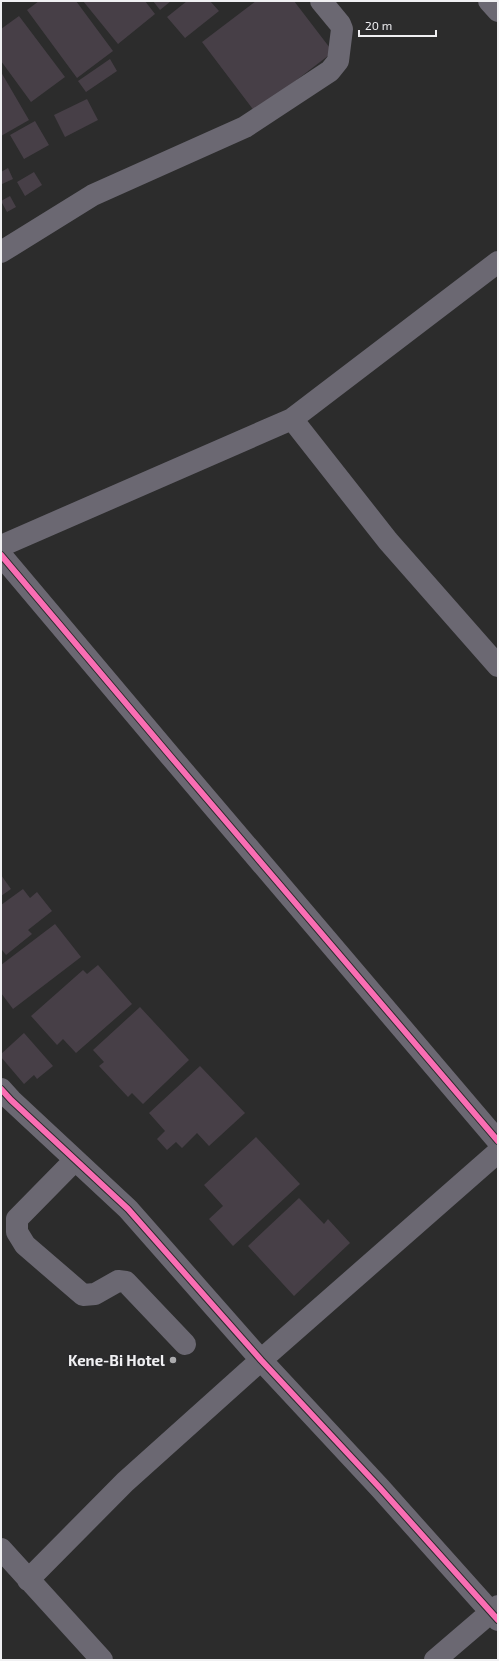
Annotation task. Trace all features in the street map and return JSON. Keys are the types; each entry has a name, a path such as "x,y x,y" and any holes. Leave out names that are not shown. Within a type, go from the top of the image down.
{"street":[{"path":"1,252 93,195 246,127 330,71 338,61 342,29 340,24 321,1"},
{"path":"489,1 498,11"},
{"path":"1,546 292,419 498,262"},
{"path":"292,419 388,541 498,666"},
{"path":"1,554 177,764 498,1141"},
{"path":"1,1089 128,1209 261,1360 496,1612 435,1660"},
{"path":"28,1580 125,1482 261,1360 498,1152"},
{"path":"75,1160 17,1219 17,1232 25,1245 83,1295 95,1294 118,1281 126,1282 185,1344"},
{"path":"1,1549 102,1660"}],"building":[{"path":"39,1 76,1 113,51 77,78 27,10"},
{"path":"83,1 145,1 155,14 118,44"},
{"path":"153,1 171,1 160,10"},
{"path":"187,1 210,1 219,11 185,38 167,17"},
{"path":"256,1 294,1 333,52 255,112 202,42"},
{"path":"19,16 65,77 31,102 1,61 1,29"},
{"path":"110,59 117,71 86,92 78,81"},
{"path":"1,72 29,120 1,136"},
{"path":"87,99 98,120 65,137 54,115"},
{"path":"35,121 49,145 24,159 10,135"},
{"path":"8,168 13,179 2,184 1,172"},
{"path":"34,172 42,185 25,196 17,182"},
{"path":"10,196 16,207 7,212 1,201"},
{"path":"1,875 11,889 1,896"},
{"path":"23,889 30,898 37,892 52,911 28,930 32,934 6,955 2,950 1,951 1,905"},
{"path":"55,924 81,957 13,1009 1,993 1,965"},
{"path":"98,965 132,1004 76,1053 63,1039 57,1045 31,1016 83,970 87,974"},
{"path":"140,1007 189,1060 143,1104 132,1093 128,1097 99,1066 104,1062 93,1050"},
{"path":"24,1033 53,1066 37,1079 34,1075 24,1084 1,1057 1,1054"},
{"path":"200,1066 245,1113 209,1146 197,1133 182,1148 176,1142 167,1150 157,1139 165,1131 149,1113"},
{"path":"256,1137 300,1184 233,1246 209,1219 223,1206 204,1185"},
{"path":"299,1198 324,1224 328,1219 350,1243 294,1296 248,1246"}],"cycle path":[{"path":"1,555 498,1141"},
{"path":"1,1089 128,1209 261,1360 380,1488 498,1620"}],"place":[{"name":"Kene-Bi Hotel","path":"173,1360"}]}
